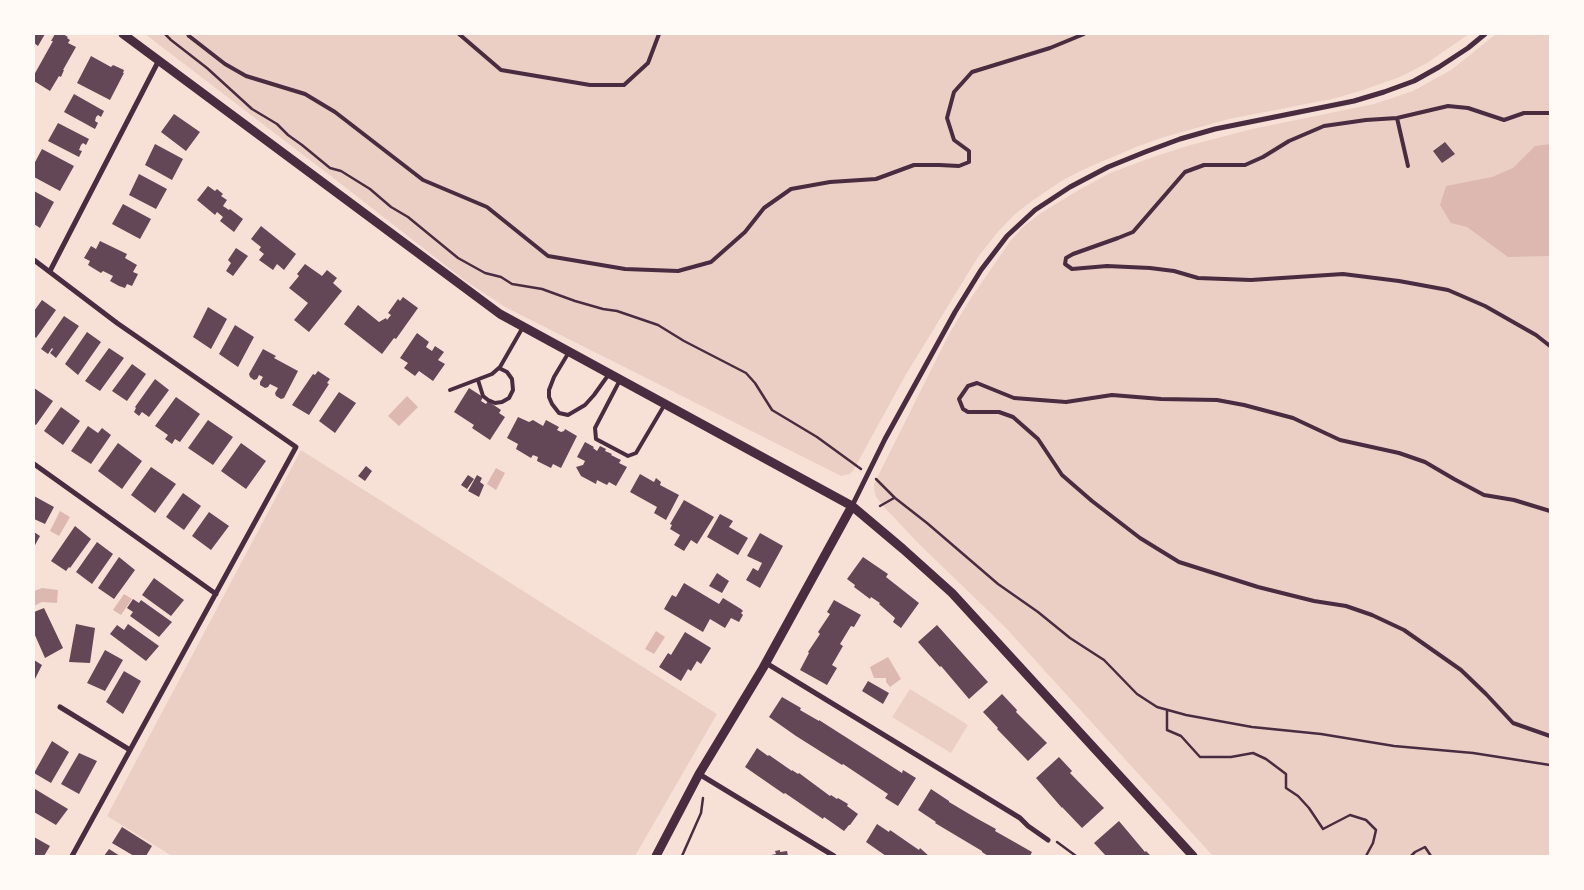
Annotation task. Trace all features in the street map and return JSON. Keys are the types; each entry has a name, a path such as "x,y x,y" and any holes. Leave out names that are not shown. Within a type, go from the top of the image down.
{"street":[{"path":"123,34 500,314 852,506 952,593 1193,856"},
{"path":"656,856 699,774 766,664 852,506 885,439 955,312 981,270 1007,236 1035,210 1070,187 1108,167 1180,139 1354,101 1384,92 1406,84 1439,67 1485,34"},
{"path":"50,271 160,60"},
{"path":"34,260 117,323 296,447 72,856"},
{"path":"34,464 216,594"},
{"path":"766,664 1020,818 1028,826 1051,840"},
{"path":"60,707 130,750"},
{"path":"699,774 834,856"}],"lane":[{"path":"188,34 226,64 246,76 305,94 335,112 423,180 487,207 548,256 588,261 625,269 678,271 711,262 745,232 764,208 791,189 830,182 876,180 914,166 959,166 969,162 969,151 954,140 947,118 954,92 972,72 1050,48 1084,34"},
{"path":"459,34 501,70 590,86 624,85 648,63 659,34"},
{"path":"1550,113 1524,113 1504,120 1468,108 1448,106 1397,118 1324,126 1290,141 1245,165 1204,165 1184,172 1133,232 1073,254 1066,258 1065,264 1072,269 1107,266 1150,268 1174,271 1198,278 1251,280 1343,274 1399,281 1448,290 1485,306 1536,335 1550,346"},
{"path":"1397,118 1408,166"},
{"path":"450,390 492,374 499,368 523,327"},
{"path":"569,352 554,377 549,390 552,404 559,413 568,415 585,404 598,391 609,374"},
{"path":"478,380 483,396 488,400 495,403 509,398 513,390 512,379 507,372 499,368"},
{"path":"620,380 595,428 596,438 628,456 636,454 665,404"},
{"path":"1550,511 1514,500 1484,494 1425,462 1399,453 1340,440 1293,418 1244,405 1217,400 1161,399 1112,395 1066,402 1014,398 977,383 968,386 960,399 963,408 968,412 999,412 1013,417 1038,439 1062,475 1140,538 1179,562 1258,587 1314,601 1346,606 1372,615 1404,630 1461,670 1513,723 1550,736"}],"path":[{"path":"166,34 252,109 277,124 330,168 341,171 370,189 458,258 485,274 501,277 512,284 542,290 584,304 617,311 658,325 684,341 746,373 755,383 772,410 817,437 854,464"},
{"path":"876,479 894,498 935,529 998,584 1038,612 1070,638 1104,660 1137,694 1166,711 1252,727 1321,734 1394,746 1474,754 1550,765"},
{"path":"880,506 894,498"},
{"path":"1166,711 1167,730 1181,736 1200,757 1231,758 1253,753 1286,774 1286,788 1298,796 1309,808 1322,828 1350,815 1366,820 1376,830 1373,843 1366,856"},
{"path":"682,856 701,813 704,798"},
{"path":"1051,840 1076,856"},
{"path":"1412,856 1415,852 1425,847 1431,856"}],"shaded area":[{"path":"145,34 1469,34 1427,63 1400,77 1332,99 1229,119 1164,137 1089,167 1063,180 1032,201 1015,214 978,257 905,376 853,471 850,474 841,476 505,307 464,280"},
{"path":"1496,34 1550,34 1550,856 1213,856 1005,627 918,543 886,509 876,497 874,484 949,334 971,298 1011,240 1024,226 1041,213 1110,173 1153,157 1252,129 1374,104 1413,91 1451,70"},
{"path":"1550,144 1550,256 1508,257 1467,227 1451,223 1440,205 1446,186 1492,177 1513,168 1535,146"},
{"path":"407,396 418,407 399,426 388,416"},
{"path":"301,450 717,714 635,856 172,856 107,816"},
{"path":"496,468 505,473 496,490 487,484"},
{"path":"60,511 70,517 59,536 50,531"},
{"path":"42,588 58,590 57,603 42,602 34,606 34,591"},
{"path":"124,594 132,599 121,615 113,610"},
{"path":"656,631 665,637 654,654 645,649"},
{"path":"888,657 901,679 890,687 886,682 886,678 874,678 870,667"},
{"path":"910,689 968,725 951,753 892,717"}],"building":[{"path":"34,34 45,34 38,46 34,43"},
{"path":"55,34 63,34 68,37 70,40 68,43 76,47 61,77 59,76 50,91 34,81 34,75"},
{"path":"91,56 111,67 113,65 124,70 110,100 77,83"},
{"path":"74,94 104,111 101,117 98,115 96,117 95,121 98,123 95,129 64,112"},
{"path":"174,114 200,132 186,151 161,132"},
{"path":"58,123 89,139 86,145 83,143 81,145 79,150 82,151 79,157 48,141"},
{"path":"1445,142 1455,154 1442,163 1433,151"},
{"path":"155,144 183,159 172,180 145,165"},
{"path":"42,149 74,166 60,191 34,177 34,164"},
{"path":"139,174 167,189 156,209 129,195"},
{"path":"208,186 215,191 217,189 223,194 221,196 227,200 223,206 243,219 234,232 220,221 223,217 217,212 215,215 197,200"},
{"path":"34,191 54,202 40,228 34,224"},
{"path":"123,204 151,219 140,239 112,224"},
{"path":"261,226 296,254 284,270 277,264 273,270 259,260 264,254 259,250 261,247 251,239"},
{"path":"100,241 127,254 125,258 137,265 133,272 138,274 132,286 127,284 125,288 119,286 110,281 113,276 103,271 101,273 88,265 90,261 84,258 91,246 96,249"},
{"path":"236,248 248,256 233,276 226,271 231,263 228,260"},
{"path":"305,264 322,276 327,270 337,278 333,283 342,291 309,332 294,320 308,303 289,288 299,276 297,274"},
{"path":"403,297 418,308 396,339 394,338 382,354 344,324 358,305 379,322 386,318 387,320 391,315 388,313 398,299 400,301"},
{"path":"42,300 56,310 36,338 34,336 34,311"},
{"path":"208,307 227,319 211,349 193,337"},
{"path":"64,316 79,326 56,358 50,353 52,348 48,354 41,349"},
{"path":"235,325 254,337 238,367 219,354"},
{"path":"87,332 101,342 78,375 65,364"},
{"path":"417,333 429,342 426,347 432,351 435,346 444,352 438,360 445,364 433,381 419,371 415,376 404,368 408,363 400,358"},
{"path":"109,348 124,358 100,391 85,381"},
{"path":"263,349 276,356 274,358 298,371 284,398 281,399 276,396 275,393 278,388 270,384 265,388 260,385 263,377 259,375 254,380 250,377 249,374"},
{"path":"132,364 146,374 127,401 112,391"},
{"path":"318,371 330,379 327,383 329,384 309,415 292,405 313,374 315,375"},
{"path":"155,379 169,390 149,417 142,412 139,416 134,412 135,407"},
{"path":"34,388 53,401 36,425 34,424"},
{"path":"469,388 483,397 481,401 486,404 488,401 501,410 499,413 505,417 490,440 472,428 474,425 454,412"},
{"path":"339,392 356,403 335,433 319,421"},
{"path":"176,397 200,414 180,442 175,439 172,444 165,439 168,435 155,426"},
{"path":"61,407 80,421 63,445 44,431"},
{"path":"518,417 529,422 533,420 543,426 546,420 559,427 557,430 561,432 565,429 577,436 561,468 553,464 551,468 537,461 538,457 533,455 531,458 516,449 518,444 507,438"},
{"path":"208,420 233,437 213,465 188,448"},
{"path":"88,426 98,433 102,428 111,435 91,464 71,451"},
{"path":"585,442 597,451 600,446 606,449 605,451 621,460 619,463 627,467 616,486 609,482 607,485 597,480 596,484 581,476 576,467 583,465 585,461 577,457"},
{"path":"118,443 142,461 122,489 98,471"},
{"path":"241,443 266,461 246,489 221,471"},
{"path":"366,466 372,471 365,481 358,476"},
{"path":"151,467 176,484 155,513 131,495"},
{"path":"640,474 654,482 656,478 661,482 660,485 679,495 666,520 654,513 657,507 630,492"},
{"path":"468,475 474,479 467,489 461,485"},
{"path":"477,475 482,478 480,482 484,485 479,497 468,491"},
{"path":"183,493 201,506 184,530 166,517"},
{"path":"34,496 54,507 45,524 34,519"},
{"path":"684,500 714,517 697,544 691,540 684,551 674,545 680,535 670,529 672,525 670,524"},
{"path":"209,512 229,526 211,550 192,536"},
{"path":"720,514 733,521 729,527 748,538 738,555 707,537"},
{"path":"75,526 91,539 66,571 51,561"},
{"path":"34,532 40,536 34,547"},
{"path":"760,533 783,546 760,588 746,580 753,568 758,571 762,563 747,556"},
{"path":"97,542 113,554 92,584 76,572"},
{"path":"119,557 135,570 114,599 98,588"},
{"path":"863,557 888,574 886,577 919,603 901,628 893,622 895,618 880,603 871,597 870,599 847,579"},
{"path":"717,573 729,581 722,593 709,586"},
{"path":"154,578 184,600 171,616 142,595"},
{"path":"684,583 719,604 723,598 741,609 743,615 739,622 731,618 725,628 710,619 703,632 664,609 672,595 676,597"},
{"path":"133,599 139,603 141,600 172,622 159,637 130,616 133,612 127,608"},
{"path":"834,600 861,615 854,627 851,626 840,644 843,646 832,665 837,668 827,685 800,670 808,652 820,634 818,632 830,614 827,612"},
{"path":"44,608 63,648 45,658 34,633 34,612"},
{"path":"76,624 95,628 90,663 69,662"},
{"path":"128,624 159,646 146,661 110,634 117,625 124,630"},
{"path":"937,625 988,682 969,699 918,642"},
{"path":"685,632 711,648 701,664 697,661 691,671 688,669 681,681 659,667 668,653 671,655"},
{"path":"105,650 123,660 105,691 87,683"},
{"path":"34,660 42,665 34,681"},
{"path":"124,671 141,681 123,714 106,702"},
{"path":"868,681 889,693 883,704 862,691"},
{"path":"1002,694 1017,710 1016,712 1047,743 1028,761 983,712"},
{"path":"782,697 902,773 903,770 916,778 898,806 885,798 888,794 769,717"},
{"path":"52,741 69,752 51,783 34,773"},
{"path":"757,748 792,771 799,773 830,796 848,804 847,806 858,814 850,825 844,831 784,794 745,767"},
{"path":"79,753 97,761 79,794 61,784"},
{"path":"1059,757 1072,771 1070,773 1104,808 1082,828 1036,778"},
{"path":"35,789 68,809 56,825 34,812"},
{"path":"931,789 949,802 996,829 995,831 1032,852 1030,856 988,856 935,823 918,810"},
{"path":"1119,821 1145,852 1151,856 1106,856 1094,843"},
{"path":"877,824 889,832 890,830 919,850 920,848 929,856 886,856 866,842"},
{"path":"122,827 152,846 146,856 134,856 112,843"},
{"path":"34,837 50,846 44,856 34,856"},
{"path":"109,849 120,856 104,856"},
{"path":"780,850 780,852 787,851 788,856 766,856 776,854 775,851"}]}
